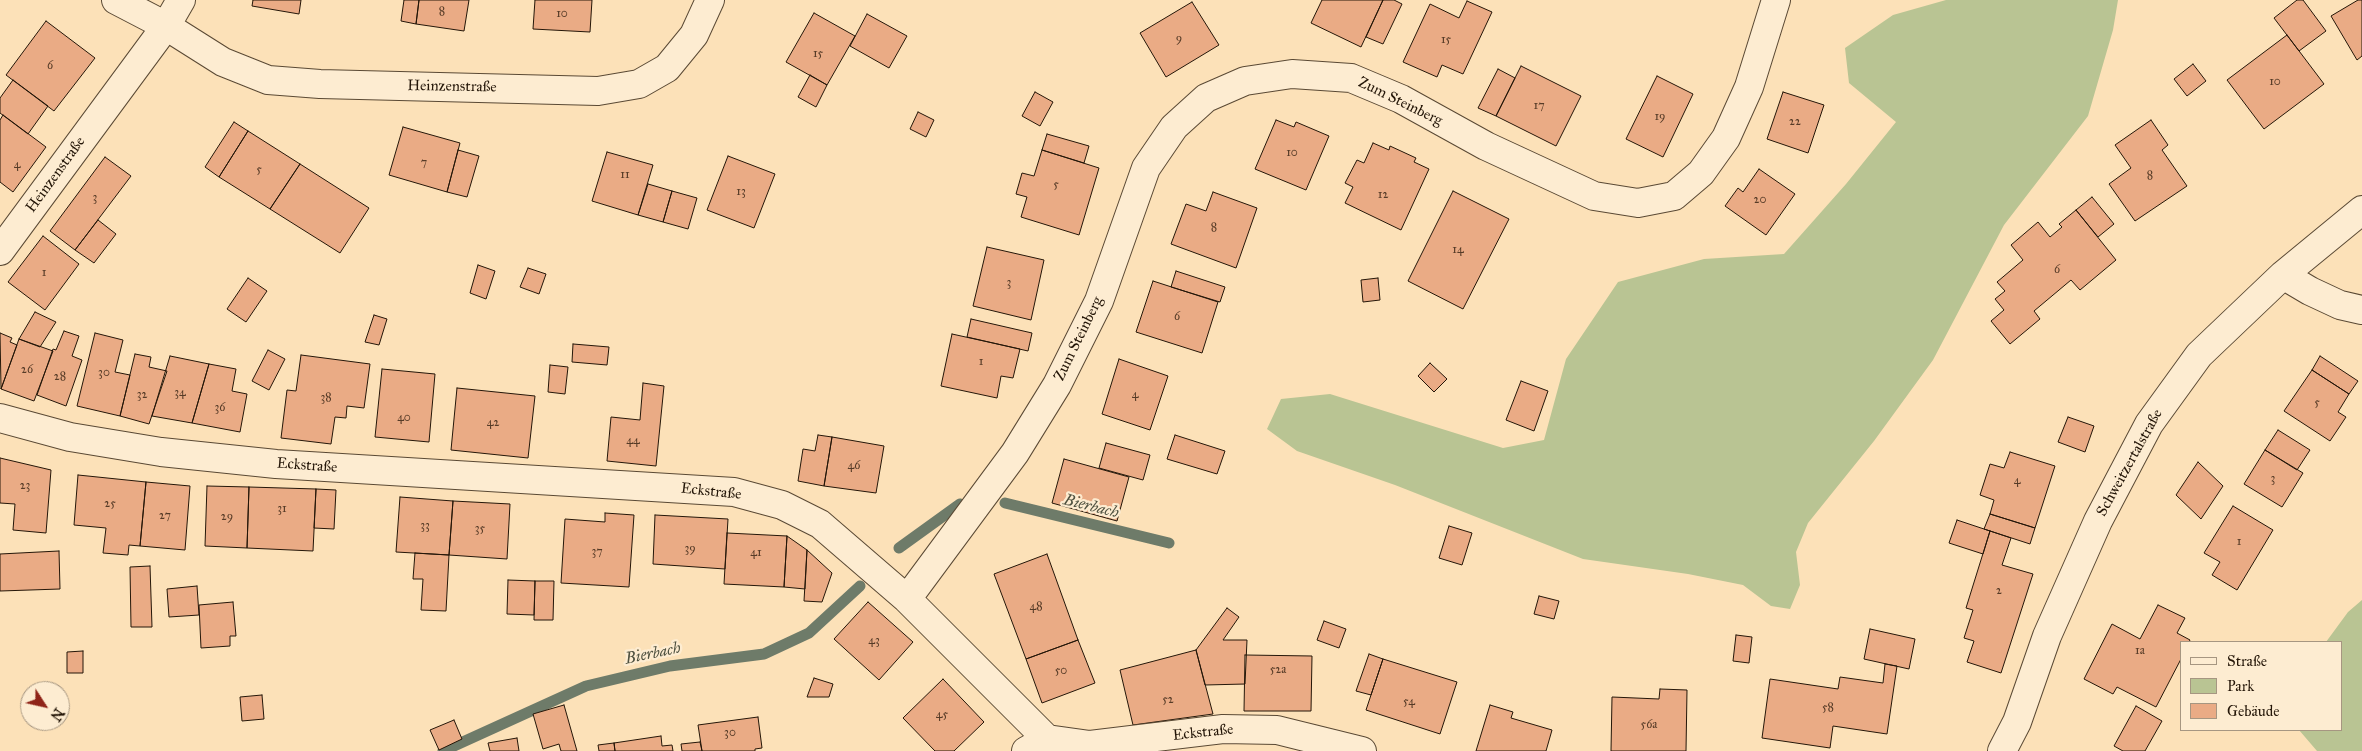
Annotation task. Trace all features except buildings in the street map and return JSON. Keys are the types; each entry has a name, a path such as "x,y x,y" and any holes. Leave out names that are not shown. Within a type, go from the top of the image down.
{"street":[{"name":"Heinzenstraße","path":"116,0 166,26 222,62 268,80 320,84 598,91 639,84 667,68 694,35 710,0"},
{"path":"166,26 181,0"},
{"name":"Zum Steinberg","path":"907,599 1015,453 1057,386 1099,301 1146,168 1174,127 1206,98 1245,81 1292,74 1351,78 1401,98 1486,146 1594,196 1638,203 1674,196 1702,173 1726,138 1749,87 1776,0"},
{"name":"Heinzenstraße","path":"0,251 166,26"},
{"name":"Schweitzertalstraße","path":"2002,751 2018,722 2047,636 2098,521 2149,424 2199,355 2283,275 2362,210"},
{"path":"2283,275 2310,291 2340,305 2362,310"},
{"name":"Eckstraße","path":"0,418 70,437 161,452 256,462 734,492 782,505 820,524 907,599 1037,745 1090,745 1223,729 1277,730 1362,751"}],"green space":[{"path":"1946,0 2118,0 2113,30 2088,116 2004,225 1933,360 1874,441 1808,523 1796,552 1800,585 1790,609 1771,606 1743,585 1688,574 1583,559 1395,485 1297,451 1267,429 1281,399 1330,394 1503,448 1544,440 1566,359 1618,282 1704,259 1784,254 1846,184 1896,122 1849,83 1845,48 1893,15"},
{"path":"2362,600 2362,751 2317,751 2300,731 2342,731 2342,641 2327,641 2348,612"}],"waterway":[{"name":"Bierbach","path":"1005,503 1169,543"},
{"name":"Bierbach","path":"899,548 960,504"},
{"name":"Bierbach","path":"443,751 586,686 670,666 764,654 809,633 860,586"}]}
